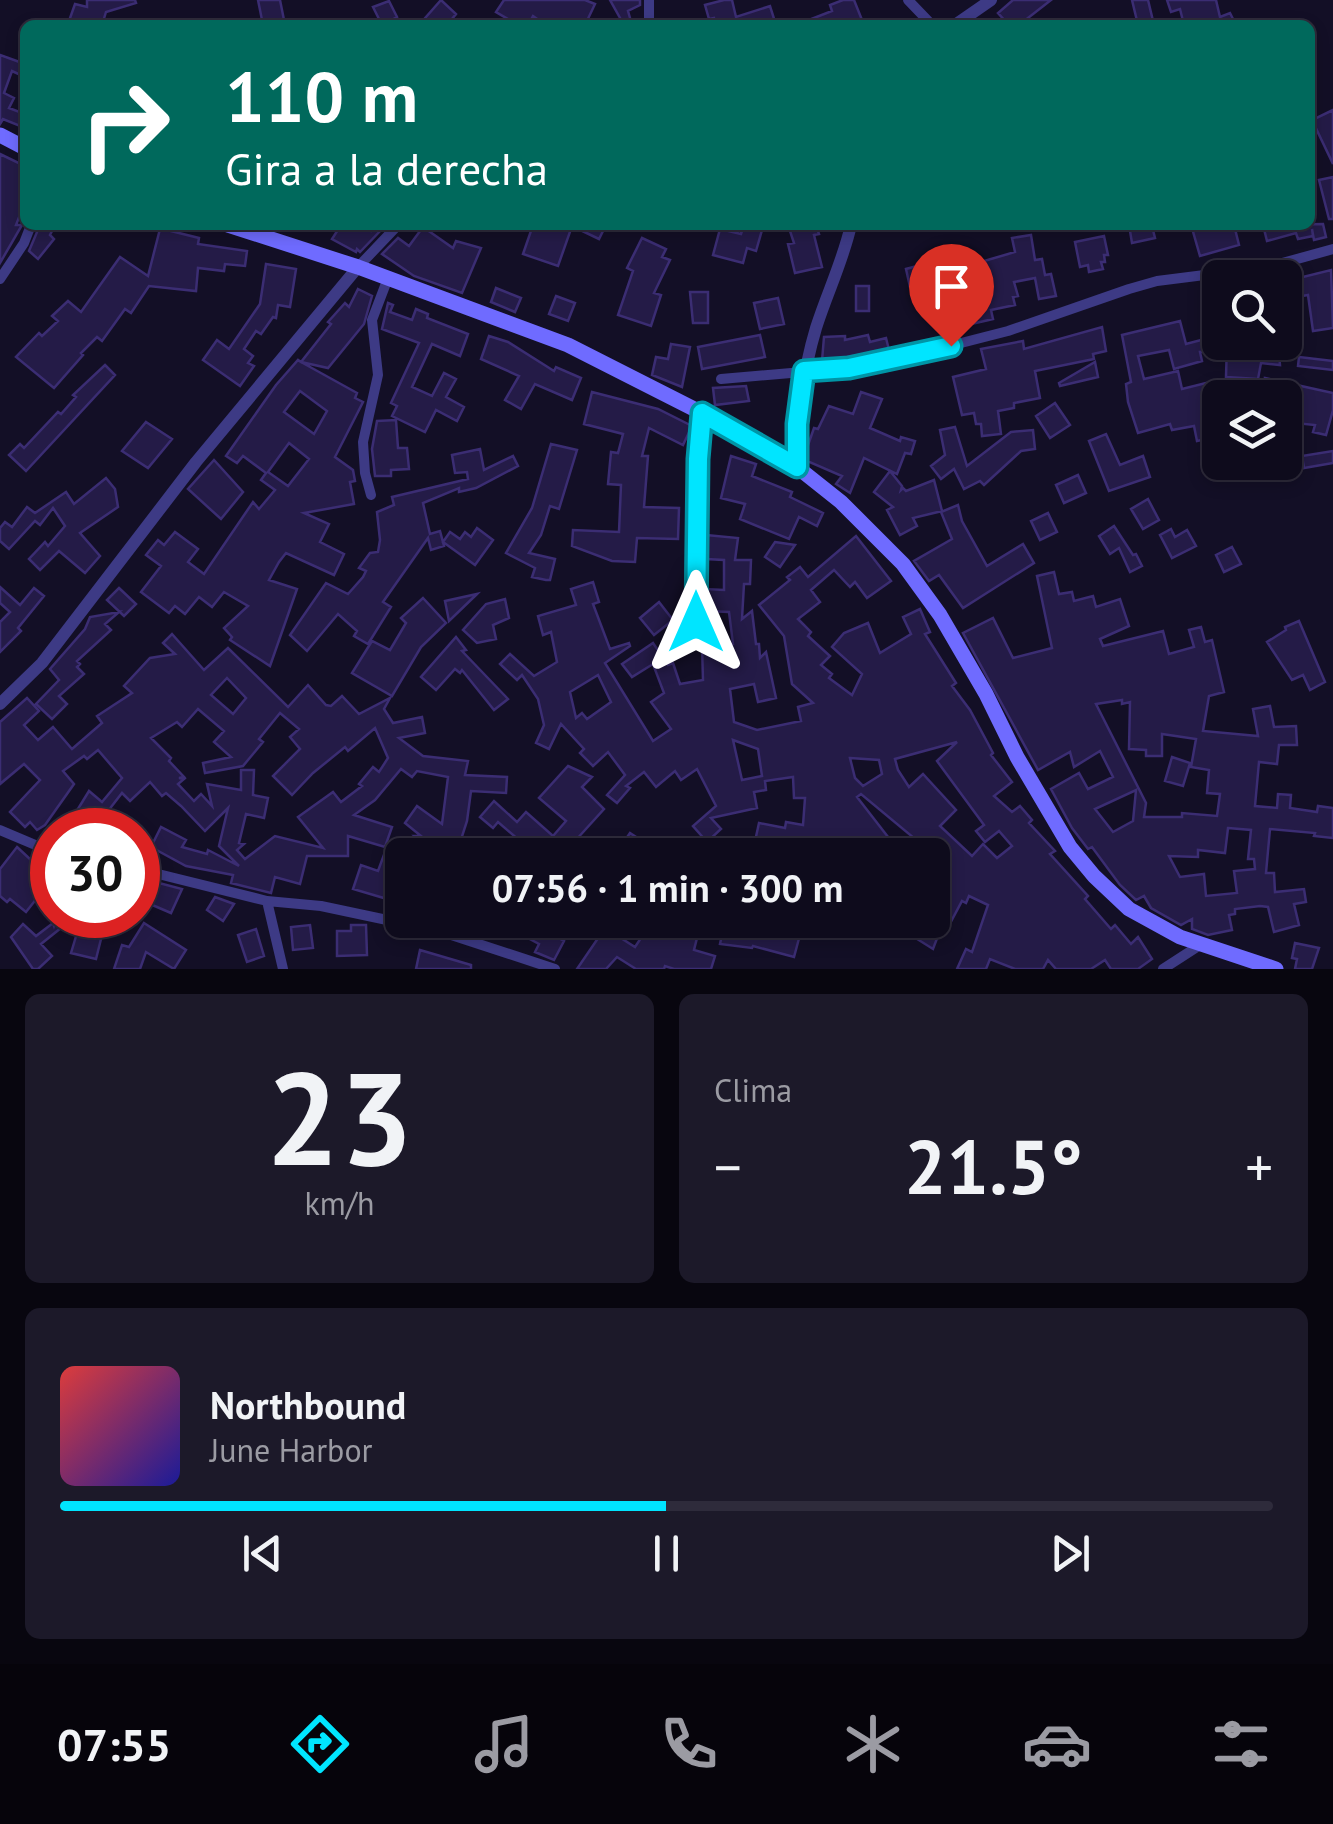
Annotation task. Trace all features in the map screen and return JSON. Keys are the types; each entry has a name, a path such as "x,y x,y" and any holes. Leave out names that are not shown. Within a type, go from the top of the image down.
{"main road":[{"path":"243,230 358,267 568,345 797,467 841,502 912,576 950,631 1070,847 1094,876 1129,909 1200,945 1276,969"}],"street":[{"path":"908,0 927,20"},
{"path":"962,20 991,0"},
{"path":"0,279 28,230"},
{"path":"0,704 42,664 196,462 393,230"},
{"path":"797,467 797,424 804,371 849,230"},
{"path":"722,379 849,368 922,353 1008,331 1143,285 1268,267 1333,249"},
{"path":"371,495 363,442 378,375 372,320 388,278"},
{"path":"696,622 702,413"},
{"path":"0,830 30,843"},
{"path":"160,874 267,901 321,906 439,931 555,969"},
{"path":"267,901 283,969"},
{"path":"1163,969 1200,945"}],"building":[{"path":"87,0 136,3 106,12 104,20 69,20 75,4 87,7"},
{"path":"258,0 280,0 284,20 262,20"},
{"path":"441,0 456,14 451,20 423,20"},
{"path":"504,0 585,0 595,4 587,20 539,20 533,16 531,20 510,20 496,12"},
{"path":"610,0 640,0 640,5 628,11 631,20 621,20"},
{"path":"732,0 736,17 770,6 774,20 709,19 705,5"},
{"path":"854,0 862,20 809,20 832,11 830,5"},
{"path":"1013,0 1051,0 1025,20 1004,20 998,13"},
{"path":"1132,0 1148,0 1153,20 1137,20"},
{"path":"1167,0 1216,0 1220,17 1230,13 1234,20 1183,20 1180,9 1171,12"},
{"path":"389,1 397,17 380,20 373,7"},
{"path":"0,55 20,62 20,75 12,71 4,93 14,98 9,108 20,112 20,126 3,119 0,124"},
{"path":"1333,110 1333,164 1315,126 1315,119"},
{"path":"0,154 20,164 20,215 16,225 20,228 0,263"},
{"path":"1333,177 1333,219 1329,219 1319,180"},
{"path":"1315,224 1323,224 1326,237 1314,240"},
{"path":"38,230 52,230 50,235 54,239 38,259 29,251"},
{"path":"160,230 199,238 198,244 247,251 245,266 225,264 224,271 198,268 196,291 149,286 131,313 125,309 102,341 97,337 54,388 16,357 39,333 42,336 58,321 52,316 68,301 81,312 120,257 148,276"},
{"path":"338,230 381,230 360,252 332,239"},
{"path":"421,230 427,230 453,248 456,241 481,248 462,293 414,276 382,254 398,238 409,246"},
{"path":"531,230 571,230 558,266 523,254"},
{"path":"580,230 604,230 599,239"},
{"path":"720,230 741,234 742,230 762,230 756,251 747,248 743,263 713,255"},
{"path":"790,230 818,230 819,234 814,235 822,267 795,273 788,244 794,243"},
{"path":"1130,230 1153,230 1155,238 1132,243"},
{"path":"1193,230 1235,230 1239,245 1200,256"},
{"path":"1264,230 1312,230 1313,236 1298,239 1296,233 1267,241"},
{"path":"1031,235 1035,260 1042,259 1045,275 1051,274 1056,296 1039,299 1035,278 1014,282 1018,296 1013,297 1015,305 991,310 993,319 941,331 932,282 910,287 906,269 943,259 946,277 968,273 967,266 1015,252 1012,238"},
{"path":"1104,236 1108,255 1101,262 1103,269 1089,272 1088,265 1080,267 1075,242"},
{"path":"642,238 666,249 662,257 670,260 654,293 661,295 651,326 618,315 633,271 627,268"},
{"path":"266,264 296,269 290,307 278,305 276,318 261,334 256,331 244,349 253,356 248,363 254,366 240,386 203,360 217,340 229,349 260,304"},
{"path":"1331,270 1333,328 1313,331 1308,295 1302,296 1302,271 1303,277"},
{"path":"856,286 869,286 869,311 856,311"},
{"path":"496,288 521,298 515,312 491,302"},
{"path":"358,289 372,296 364,324 328,368 301,362 331,324 328,322 345,303 349,307"},
{"path":"690,292 708,292 708,323 693,323"},
{"path":"556,296 575,303 568,321 549,314"},
{"path":"778,298 784,324 760,329 754,303"},
{"path":"388,303 393,305 390,312 412,320 416,309 428,314 427,318 468,334 460,356 432,344 412,387 432,396 444,373 456,379 446,397 464,407 457,421 436,410 425,432 392,416 397,406 391,403 419,343 382,329"},
{"path":"1180,321 1186,344 1202,340 1202,361 1174,369 1169,350 1138,356 1144,379 1178,371 1182,389 1202,384 1202,440 1197,441 1194,426 1172,430 1170,424 1138,433 1128,402 1126,384 1131,382 1122,335"},
{"path":"1102,327 1106,351 1093,354 1094,359 1035,371 1040,398 998,411 1001,434 982,436 974,413 962,415 953,377 986,369 981,349 1023,341 1024,349"},
{"path":"760,335 765,357 702,369 698,347"},
{"path":"868,335 870,342 886,338 889,350 822,361 824,337 845,336 845,340"},
{"path":"489,336 508,342 554,371 556,367 581,378 572,400 535,384 521,409 505,400 519,376 481,359"},
{"path":"671,344 690,347 682,387 652,375 656,357 668,359"},
{"path":"1302,357 1333,361 1333,370 1298,366"},
{"path":"298,360 357,393 355,398 363,402 335,457 353,470 355,481 350,482 354,504 304,513 329,524 320,542 344,554 334,575 286,553 269,580 297,589 270,666 230,640 232,637 224,628 248,606 224,592 212,607 199,597 185,614 175,606 169,613 141,592 161,566 146,555 158,540 164,545 175,532 198,549 188,562 204,574 253,502 259,509 275,490 261,480 266,473 243,456 237,463 226,456","holes":["300,391 327,411 314,434 284,412","289,443 309,459 288,486 268,472"]},
{"path":"1226,360 1280,360 1280,365 1261,363 1258,379 1226,377"},
{"path":"1095,362 1098,377 1060,386 1059,383"},
{"path":"105,365 115,375 26,471 9,455 20,444 24,448 58,412 61,414 76,397 73,395"},
{"path":"746,386 749,401 715,405 713,388"},
{"path":"1302,386 1333,393 1326,435 1313,432 1315,425 1302,424"},
{"path":"592,392 658,409 692,426 683,445 649,428 642,456 648,456 644,507 679,508 678,539 637,538 635,562 612,561 572,546 573,530 619,532 621,485 608,484 611,452 618,453 623,434 584,424"},
{"path":"861,392 882,399 870,428 900,441 901,437 915,441 911,454 905,453 897,474 864,458 850,493 836,484 842,476 807,461 807,448 814,428 818,429 829,406 853,414"},
{"path":"1055,403 1070,425 1050,438 1036,416"},
{"path":"396,420 398,448 407,448 409,469 391,470 391,476 375,476 372,449 377,421"},
{"path":"146,422 172,439 148,468 122,451"},
{"path":"955,427 967,466 1011,432 1033,430 1035,449 1021,451 984,485 980,481 964,489 954,469 941,479 931,466 945,455 940,430"},
{"path":"1106,434 1120,465 1143,456 1150,477 1109,491 1089,441"},
{"path":"551,444 577,450 559,509 550,506 541,535 529,553 555,559 550,580 546,580 532,577 535,568 506,553 532,508"},
{"path":"480,449 484,470 513,456 518,466 476,488 459,492 459,488 423,503 430,534 440,531 444,546 431,550 428,538 383,602 391,607 368,644 354,636 357,631 338,614 307,651 290,635 326,583 348,594 363,577 366,571 359,568 370,553 378,552 377,512 394,505 392,497 468,479 467,472 455,473 452,455"},
{"path":"1333,451 1333,463 1304,468 1302,456"},
{"path":"731,456 756,464 752,476 792,492 790,497 823,513 817,526 799,517 789,539 740,519 745,504 721,498"},
{"path":"214,460 243,492 221,519 188,489"},
{"path":"890,471 901,490 934,480 942,511 913,518 917,526 900,535 887,510 893,507 874,492"},
{"path":"1078,475 1086,493 1064,503 1056,485"},
{"path":"106,478 115,489 118,507 80,533 100,556 85,573 59,551 40,570 29,559 45,542 48,546 65,526 53,508 40,525 35,521 9,549 0,541 0,528 5,522 12,527 27,507 35,513 66,492 74,504"},
{"path":"1148,499 1159,520 1143,529 1131,509"},
{"path":"958,505 962,521 987,566 1023,544 1034,563 963,608 939,575 929,581 914,561 952,539 941,512"},
{"path":"1048,513 1057,532 1040,540 1031,521"},
{"path":"1114,526 1142,566 1130,572 1119,548 1110,554 1099,536"},
{"path":"477,528 493,540 475,565 443,542 450,532 460,539 465,532 471,537"},
{"path":"1171,529 1175,537 1187,530 1196,546 1172,558 1160,535"},
{"path":"706,535 738,538 735,560 751,560 750,584 744,584 742,619 752,611 756,644 760,658 766,652 776,698 758,702 754,684 730,689 734,722 757,730 801,721 798,707 813,703 792,684 784,636 759,605 800,567 808,577 856,536 891,581 867,598 855,582 850,587 834,570 811,590 820,602 798,619 811,632 808,636 830,656 821,665 832,674 829,678 852,695 862,674 832,647 844,633 868,623 880,653 911,634 903,617 920,609 930,632 925,634 956,683 952,686 970,710 991,755 1012,782 994,796 1012,812 1020,806 1032,820 1029,823 1055,851 1050,854 1088,896 1085,899 1111,929 1115,925 1131,944 1138,937 1152,959 1138,969 1111,969 1105,960 1091,969 1056,969 1048,960 1043,969 1015,969 990,959 986,969 957,969 966,949 972,952 988,905 969,896 950,924 950,838 914,838 861,794 857,797 889,838 756,838 759,823 785,828 786,822 803,825 805,798 794,798 793,777 765,781 766,790 754,792 757,808 711,818 721,829 711,838 704,838 693,826 716,806 697,769 681,780 675,771 656,787 644,772 626,786 630,788 617,803 607,795 625,775 608,752 593,766 580,753 584,749 561,724 549,749 536,743 544,725 538,699 522,675 517,680 500,664 510,654 534,676 557,662 551,632 543,635 538,616 576,605 571,589 593,582 599,602 593,604 610,649 629,643 630,646 605,663 653,741 671,729 651,702 664,693 653,664 632,677 622,664 653,643 668,665 673,663 680,684 703,680 702,645 733,644 729,612 705,611 705,589 724,590 724,560 706,559","holes":["598,675 611,702 587,719 582,713 576,718 570,692","733,740 758,749 762,776 742,780","957,742 937,761 984,825 976,831 985,842 999,831 1012,846 997,858 983,844 972,856 940,826 956,810 923,774 909,787 898,770 895,759","850,758 879,760 882,774 863,786 855,778"]},
{"path":"775,542 795,545 780,567 765,557"},
{"path":"1232,547 1241,564 1224,572 1216,555"},
{"path":"1054,572 1059,594 1072,592 1074,601 1093,596 1096,607 1120,599 1129,626 1100,639 1103,646 1163,631 1169,654 1194,647 1189,630 1201,627 1205,642 1212,640 1224,692 1209,696 1203,731 1258,736 1253,709 1270,706 1274,727 1296,726 1297,745 1279,745 1277,764 1259,762 1255,806 1277,808 1278,794 1291,795 1290,808 1317,812 1318,806 1333,808 1333,838 1270,829 1266,873 1274,873 1275,892 1304,889 1306,902 1294,904 1299,925 1274,932 1268,907 1260,906 1235,909 1235,914 1229,915 1232,930 1208,935 1192,929 1192,919 1181,925 1151,908 1144,896 1136,900 1072,828 1051,789 1079,773 1088,789 1113,777 1100,751 1074,767 1070,752 1038,770 963,633 993,618 1013,658 1052,648 1037,576","holes":["1122,700 1122,704 1130,702 1129,749 1146,750 1146,756 1162,756 1162,734 1196,739 1191,767 1209,770 1207,793 1220,794 1217,816 1182,813 1182,817 1144,817 1146,803 1096,704","1136,790 1133,821 1113,832 1095,809","1228,828 1251,830 1248,859 1254,859 1255,869 1234,871 1237,893 1206,896 1204,874 1180,877 1169,856 1198,857 1198,850 1225,853"]},
{"path":"0,587 20,605 34,588 44,596 18,628 21,631 0,652 0,622 10,612 0,603"},
{"path":"119,588 136,604 124,616 107,600"},
{"path":"477,594 449,621 445,601"},
{"path":"423,598 446,623 421,647 392,696 352,673 372,641 390,650 406,623 401,618"},
{"path":"505,599 509,618 493,625 496,639 477,643 463,630 486,604"},
{"path":"659,602 673,620 654,635 640,618"},
{"path":"119,612 105,624 111,630 77,661 84,674 59,696 67,704 52,719 36,704 59,680 50,669 85,629 90,617"},
{"path":"1299,621 1325,682 1310,690 1303,675 1292,680 1267,642"},
{"path":"172,634 204,670 228,648 288,707 308,685 326,705 331,706 342,696 359,714 390,698 384,709 393,723 422,717 425,733 399,738 423,756 468,761 465,775 507,777 506,793 471,791 462,838 418,838 415,836 421,836 405,823 417,806 442,824 448,777 417,771 412,777 401,769 375,800 354,815 392,827 385,847 348,836 348,856 307,856 300,884 275,877 271,893 231,883 233,875 186,866 160,852 161,827 186,840 182,847 207,854 208,850 239,866 219,846 228,808 205,831 150,782 130,801 122,793 110,808 79,808 89,791 102,802 122,778 98,750 63,771 74,784 57,808 30,808 30,822 25,827 10,812 40,780 24,764 0,784 0,722 27,698 39,711 24,725 38,740 53,727 72,749 102,723 97,716 132,693 124,686 150,658 175,654 163,643","holes":["227,678 246,698 233,714 211,695","198,709 224,731 214,742 231,757 203,763 205,773 243,766 280,713 299,729 290,737 300,749 273,776 292,795 345,747 348,751 375,728 388,758 379,772 373,767 359,784 362,786 341,802 333,792 298,817 323,848 275,836 245,859 237,850 244,844 239,843 246,814 264,818 268,798 253,795 254,770 241,770 241,790 207,784 212,806 201,794 194,801 178,784 184,779 179,778 184,777 151,738 177,722 182,727"]},
{"path":"456,637 466,650 462,651 508,699 494,710 462,670 460,673 455,669 436,690 421,677"},
{"path":"1172,757 1190,763 1183,786 1165,781"},
{"path":"568,766 592,777 582,787 604,809 578,838 517,838 498,822 493,828 480,817 494,801 517,822 526,812 553,836 566,821 539,798"},
{"path":"17,847 30,859 30,907 26,912 0,896 0,869"},
{"path":"385,852 385,898 353,889 361,865 378,871"},
{"path":"160,883 182,889 171,913 160,908"},
{"path":"215,897 234,904 223,921 207,910"},
{"path":"23,924 30,930 30,938 48,938 41,944 52,956 38,969 33,969 11,937"},
{"path":"310,925 313,948 293,950 291,927"},
{"path":"351,925 366,925 367,955 337,956 337,931 351,931"},
{"path":"256,929 264,956 247,962 238,935"},
{"path":"160,933 186,950 174,969 146,952 140,969 114,969 122,945 129,947 135,938 160,938"},
{"path":"76,938 101,939 96,959 71,953"},
{"path":"528,938 564,941 554,960 535,952 539,944"},
{"path":"598,938 621,938 635,947 641,938 697,938 694,950 715,956 711,969 636,969 617,957 606,969 577,969"},
{"path":"721,938 799,938 794,957 753,946 720,944"},
{"path":"916,938 937,938 933,949"},
{"path":"1295,943 1319,948 1312,969 1295,969"},
{"path":"420,950 471,965 471,969 416,969"}],"route":[{"path":"696,622 702,413 797,467 797,424 804,371 849,368 951,346"}]}
